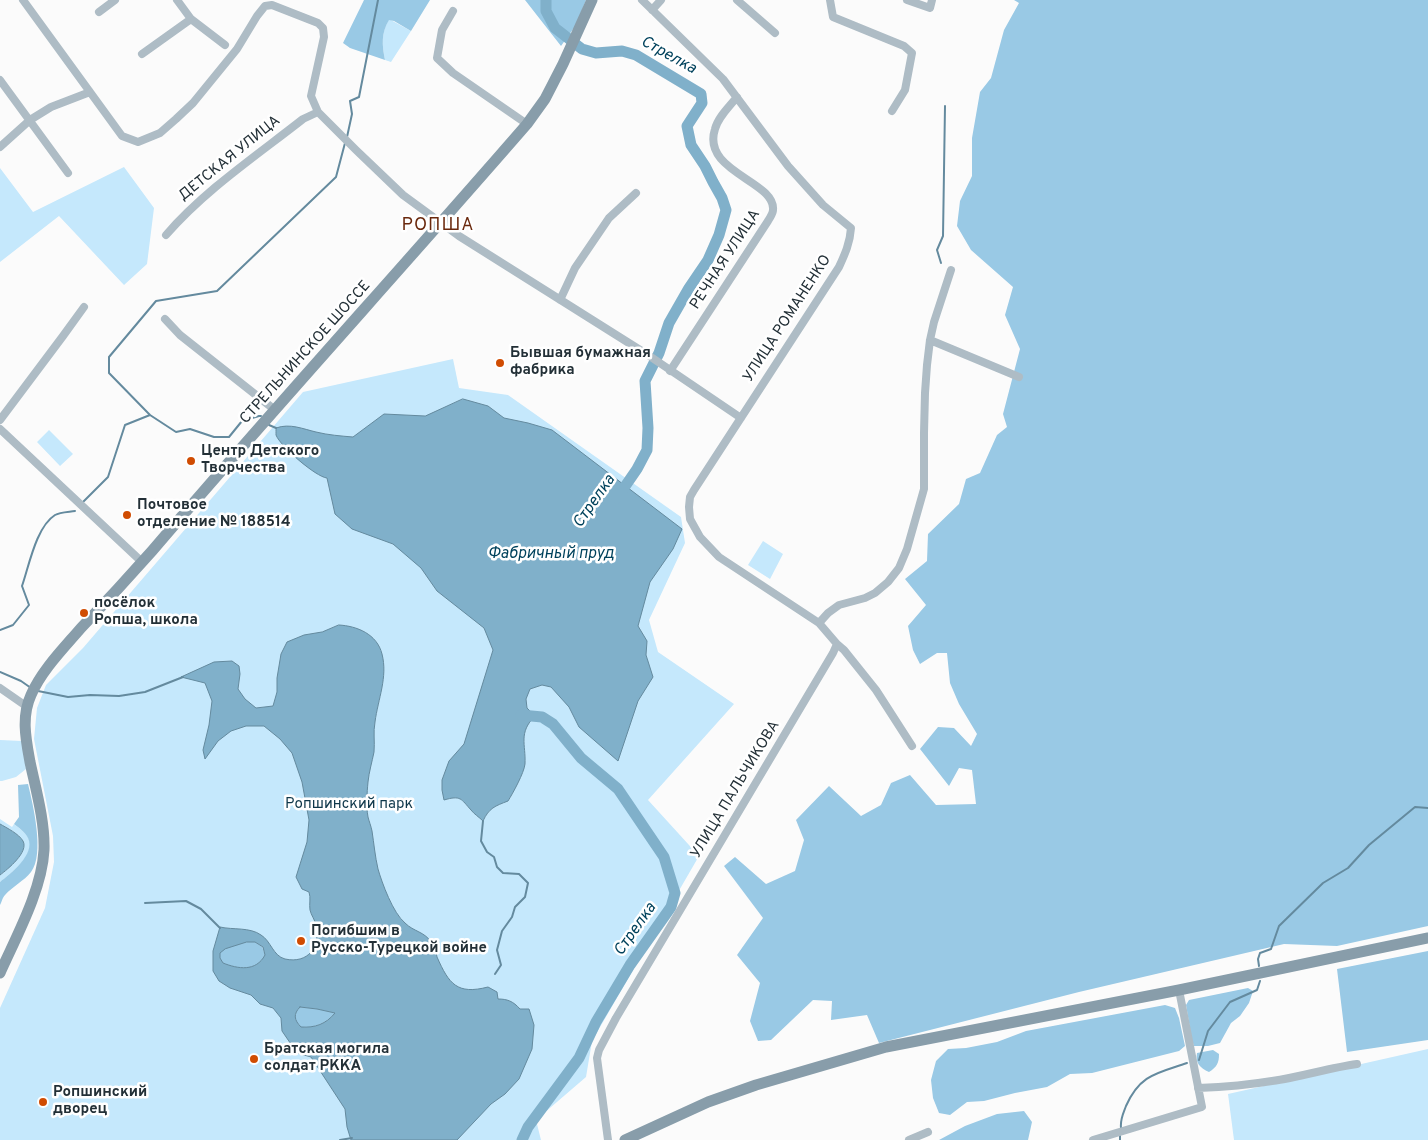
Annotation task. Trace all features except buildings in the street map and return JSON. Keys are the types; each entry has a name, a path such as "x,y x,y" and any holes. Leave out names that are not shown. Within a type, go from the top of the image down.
{"main road":[{"name":"СТРЕЛЬНИНСКОЕ ШОССЕ","path":"0,974 39,881 44,850 41,815 25,729 26,706 41,677 63,648 142,562 527,124 545,98 563,64 592,0"},
{"path":"625,1140 708,1102 756,1085 886,1047 1179,990 1428,938"}],"street":[{"path":"23,0 122,136 138,142 160,133 193,103 237,50 265,6 274,2 318,24 324,28 324,37 311,96 318,112 403,195 459,236 648,356 741,418"},
{"path":"99,12 115,0"},
{"path":"177,0 190,19 225,45"},
{"name":"УЛИЦА РОМАНЕНКО","path":"642,0 723,79 788,166 823,205 851,228 851,238 839,267 694,490 690,497 689,508 690,519 700,537 719,557 819,623"},
{"path":"652,10 660,0"},
{"path":"737,0 775,33"},
{"path":"830,0 833,17 904,46 912,53 905,90 892,111"},
{"path":"907,0 930,8 932,0"},
{"path":"453,11 442,30 437,58 453,73 527,124"},
{"path":"142,54 190,19"},
{"path":"0,80 68,173"},
{"path":"0,146 30,120 50,107 90,92"},
{"name":"РЕЧНАЯ УЛИЦА","path":"668,369 773,210 765,193 726,164 716,154 714,148 714,130 737,98"},
{"name":"ДЕТСКАЯ УЛИЦА","path":"166,235 183,215 209,192 303,119 318,112"},
{"path":"560,300 575,268 608,218 636,193"},
{"path":"912,746 876,690 844,650 819,623 839,605 865,598 875,593 888,582 899,568 907,549 924,489 925,401 930,340 950,270"},
{"path":"0,420 84,306"},
{"path":"164,319 180,335 275,410"},
{"path":"930,340 1019,377"},
{"path":"0,429 142,562"},
{"name":"УЛИЦА ПАЛЬЧИКОВА","path":"608,1140 597,1058 599,1050 616,1018 837,644"},
{"path":"0,688 26,706"},
{"path":"1093,1140 1202,1107 1179,990"},
{"path":"1198,1088 1274,1081 1357,1064"},
{"path":"909,1140 928,1132"}],"green space":[{"path":"389,19 411,31 391,62 385,60 383,44 383,34"},
{"path":"124,167 154,208 147,264 124,285 59,216 0,262 0,168 33,212"},
{"name":"Ропшинский парк","path":"453,359 459,388 508,395 681,517 685,543 649,620 658,652 734,704 648,800 699,856 592,1041 586,1077 536,1120 541,1140 0,1140 0,1008 45,908 54,862 53,836 34,739 37,708 46,685 83,648 303,392"},
{"path":"49,430 73,454 60,466 37,442"},
{"path":"763,541 783,554 770,579 748,565"},
{"path":"0,740 22,741 26,769 16,777 2,781 0,781"},
{"path":"0,819 12,827 14,824 26,834 30,847 28,853 15,870 0,882 0,875 17,860 24,845 19,836 0,824"},
{"path":"1428,1049 1428,1140 1234,1140 1228,1094"}],"shaded area":[{"path":"364,0 430,0 411,31 389,20 383,39 385,60 350,48 343,43"},
{"path":"525,0 586,0 576,25 561,46"},
{"path":"1014,0 1428,0 1428,926 1337,946 1284,944 1079,992 879,1043 867,1015 831,1020 832,1001 813,1000 771,1040 758,1041 750,1021 760,983 737,955 763,918 724,866 735,857 766,884 795,871 804,840 796,820 829,786 861,816 881,805 891,783 910,775 936,805 976,804 972,770 959,768 949,786 920,749 938,727 954,728 971,746 977,734 959,704 950,683 947,653 937,653 920,664 913,650 908,626 926,605 905,579 927,561 928,534 959,504 966,479 980,473 997,435 1007,427 1003,414 1020,349 1005,315 1013,287 971,250 957,226 960,201 972,176 972,138 980,92 991,78 1004,30 1019,3"},
{"path":"28,784 37,829 38,842 35,864 31,872 3,897 0,905 0,882 21,863 30,844 24,832 14,824 19,817 18,785"},
{"path":"247,942 255,942 262,947 265,955 257,964 252,967 241,968 223,963 220,953 224,949"},
{"path":"1428,951 1428,1040 1347,1052 1337,969"},
{"path":"1248,988 1253,991 1249,1003 1240,1016 1231,1023 1220,1043 1208,1046 1194,1046 1186,1005 1189,1000"},
{"path":"1165,1005 1175,1008 1179,1018 1185,1046 1179,1051 1092,1073 1070,1074 1047,1087 984,1101 967,1102 950,1115 939,1113 933,1098 931,1080 936,1061 948,1049 966,1048 997,1042 1026,1031"},
{"path":"300,1007 335,1013 328,1020 320,1024 311,1027 301,1027 295,1017"},
{"path":"1213,1050 1219,1054 1219,1060 1216,1066 1209,1072 1199,1065 1197,1053"},
{"path":"1024,1111 1032,1122 1028,1140 939,1140 965,1126 997,1114"}],"water":[{"name":"Фабричный пруд","path":"463,399 488,406 504,418 552,430 682,529 673,549 650,582 638,626 647,641 646,655 653,677 638,701 618,761 579,727 569,707 551,687 542,685 530,689 526,699 527,708 535,716 526,728 523,772 508,801 493,808 483,821 460,799 444,800 442,780 449,761 464,744 493,650 484,628 437,591 421,568 393,544 352,529 335,514 327,478 299,460 284,446 276,435 276,428 286,426 325,434 353,437 384,414 425,416"},
{"path":"339,625 359,629 376,641 382,654 384,671 374,726 374,752 368,778 367,808 378,869 392,905 405,923 429,939 446,974 455,985 469,989 488,987 497,992 498,999 510,1001 520,1009 529,1009 534,1025 532,1049 519,1079 505,1094 491,1104 457,1140 351,1140 345,1109 311,1057 297,1053 282,1031 281,1018 273,1008 260,1004 251,995 230,988 219,981 213,971 213,951 220,927 257,932 278,955 285,959 300,959 311,952 317,933 310,910 310,896 309,892 302,889 296,877 307,842 309,820 302,782 292,753 280,739 264,726 246,726 231,731 218,741 205,759 203,750 212,701 205,683 181,677 214,662 232,661 239,666 238,689 245,699 256,708 273,706 277,692 281,654 287,642 304,635 322,632","holes":["247,942 255,942 263,947 265,955 257,964 252,967 241,968 223,963 220,953 225,949","300,1007 317,1009 335,1013 320,1025 301,1027 295,1017"]},
{"path":"0,824 19,836 24,845 17,860 0,875"}],"waterway":[{"path":"347,137 352,114 350,101 359,97 378,0"},
{"name":"Стрелка","path":"546,0 546,11 555,28 582,49 596,53 622,51 636,55 701,94 702,103 687,126 691,145 705,166 722,198 726,210 719,235 708,260 669,323 659,353 645,381 648,428 647,450 637,469 617,498"},
{"path":"941,263 937,250 943,236 945,106"},
{"path":"83,502 108,477 125,425 150,415 109,373 109,357 156,301 217,291 336,177 345,143"},
{"path":"150,415 176,432 190,429 214,437 229,437 242,421 261,416"},
{"path":"269,425 276,428"},
{"path":"0,630 13,625 29,605 22,586 34,548 43,528 55,515 75,511"},
{"path":"0,672 21,681 31,688"},
{"path":"38,691 68,697 90,695 119,696 145,692 183,677"},
{"name":"Стрелка","path":"521,715 542,717 553,724 581,758 618,789 664,857 675,893 671,907 630,965 596,1022 579,1058 528,1127 522,1140"},
{"path":"1259,966 1258,959 1260,953 1271,949 1279,926 1323,883 1348,868 1369,845 1415,807 1428,808"},
{"path":"483,821 481,841 487,852 494,857 497,867 503,873 519,874 528,883 525,897 515,907 512,917 502,931 497,950 501,965 495,974"},
{"path":"145,903 186,901 201,909 220,928"},
{"path":"1199,1060 1208,1031 1230,1002 1257,990 1260,981"},
{"path":"1121,1128 1121,1119 1126,1106 1137,1087 1151,1076 1187,1063"},
{"path":"340,1140 352,1138"}],"place":[{"name":"Бывшая бумажная фабрика","path":"500,363"},
{"name":"Центр Детского Творчества","path":"191,461"},
{"name":"Почтовое отделение № 188514","path":"127,515"},
{"name":"посёлок Ропша, школа","path":"84,613"},
{"name":"Погибшим в Русско-Турецкой войне","path":"301,941"},
{"name":"Братская могила солдат РККА","path":"254,1059"},
{"name":"Ропшинский дворец","path":"43,1102"}],"district":[{"name":"РОПША","path":"438,226"}]}
